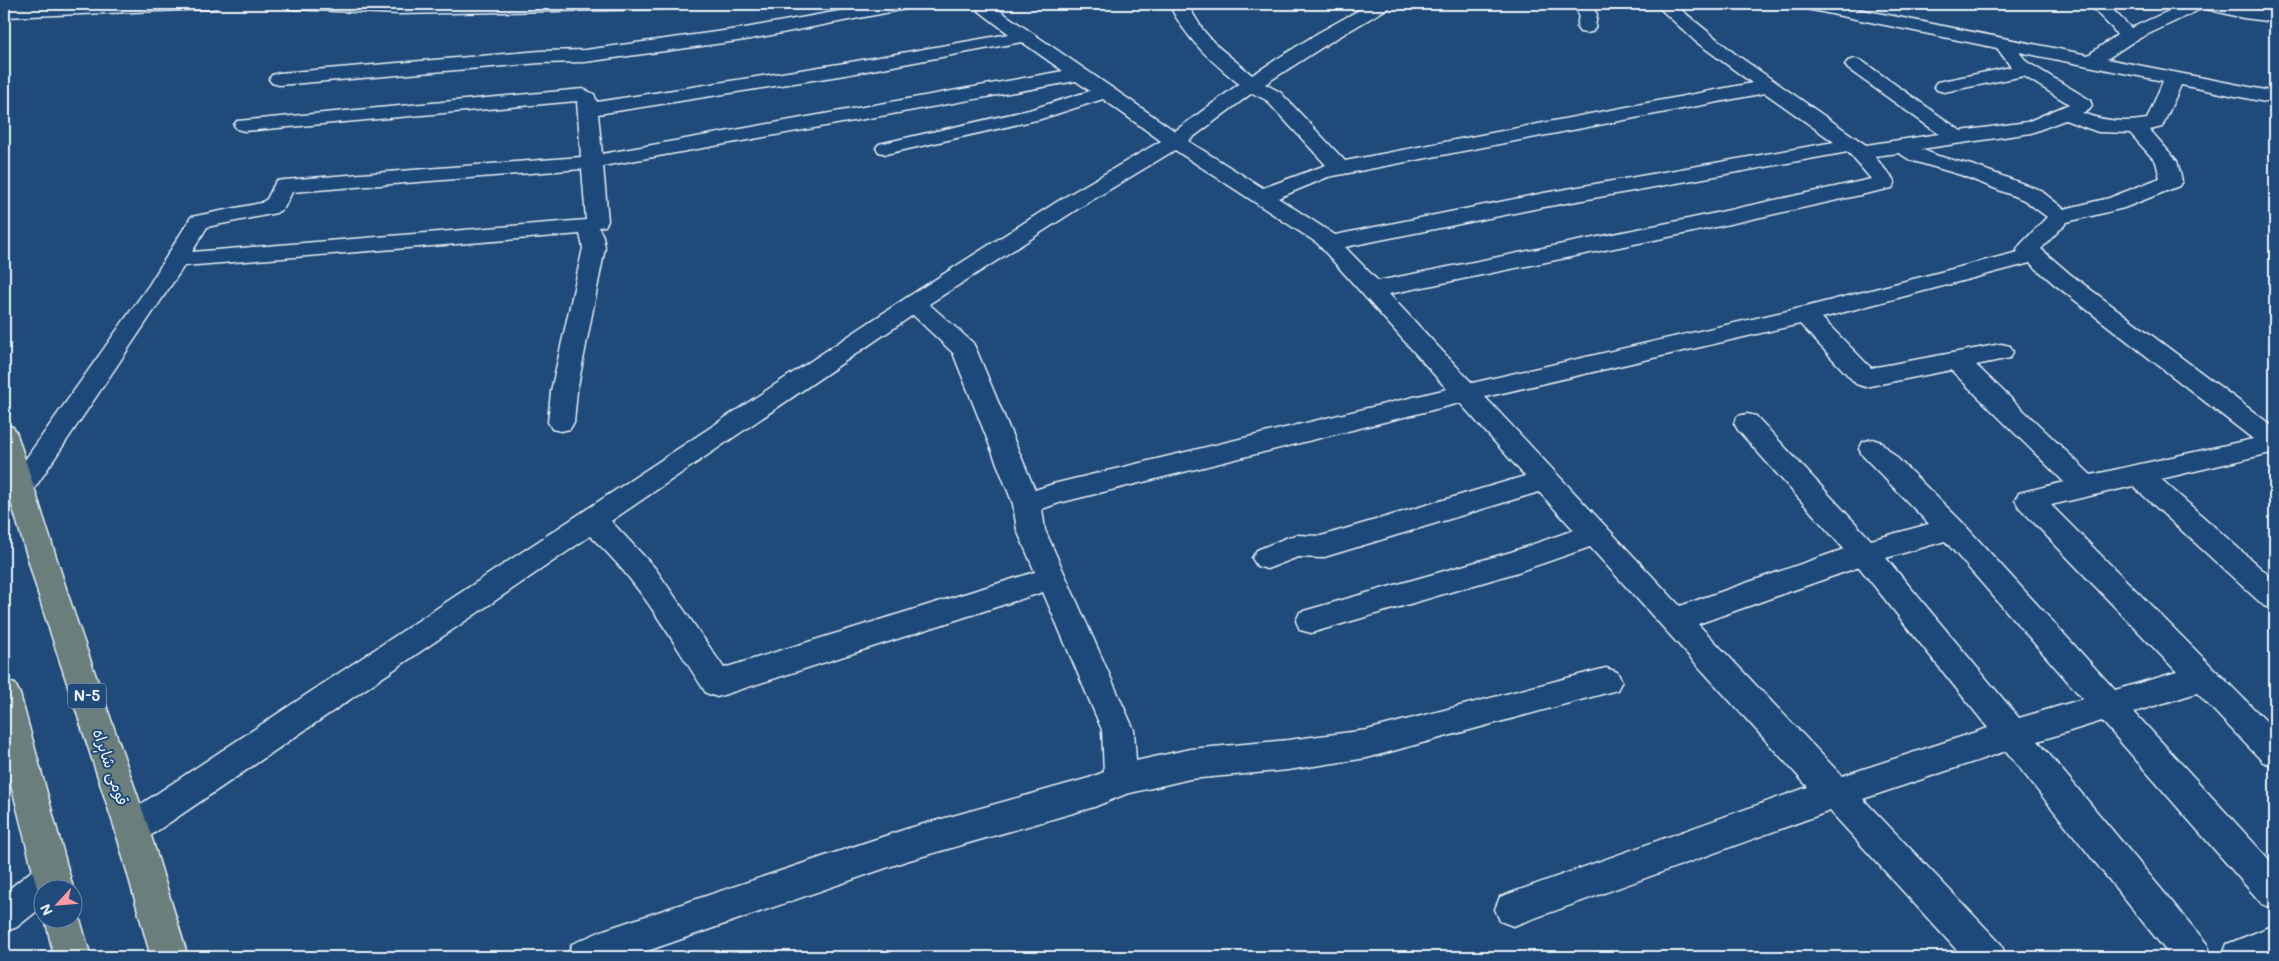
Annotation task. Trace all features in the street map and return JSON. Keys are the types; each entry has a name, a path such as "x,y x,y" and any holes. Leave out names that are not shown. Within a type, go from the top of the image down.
{"highway":[{"name":"قومی شاہراہ","path":"4,434 58,610 132,828 170,957"},
{"path":"4,694 53,878"},
{"path":"66,928 73,957"}],"street":[{"path":"4,12 210,4"},
{"path":"293,4 399,9 518,5 662,4"},
{"path":"279,79 540,56 585,56 746,34 906,4"},
{"path":"979,4 1175,141 1329,243 1545,480 1988,957"},
{"path":"1178,4 1195,34 1209,49 1252,85 1273,96 1340,168"},
{"path":"132,828 914,303 1071,203 1175,141 1252,85 1325,37 1382,4"},
{"path":"1581,4 1588,14 1586,28"},
{"path":"1372,290 1693,225 1884,183 1882,178 1864,160 1857,149 1770,86 1733,62 1690,29 1664,4"},
{"path":"1807,4 2275,98"},
{"path":"2097,4 2121,26 2127,37"},
{"path":"2090,61 2127,37 2198,4"},
{"path":"2207,4 2275,17"},
{"path":"588,109 845,69 1026,36"},
{"path":"1329,243 1544,200 1857,149 1904,146 2030,127 2083,104 2020,66 2002,42"},
{"path":"1855,65 1957,138"},
{"path":"1944,86 2027,70"},
{"path":"20,488 176,260 199,222 268,208 276,203 284,186 593,162 1080,74"},
{"path":"2064,113 2098,126 2136,127 2155,123 2175,77"},
{"path":"1261,197 1322,172 1340,168 1770,86"},
{"path":"886,148 1034,115 1106,92"},
{"path":"244,125 577,95 586,96 597,221"},
{"path":"2136,127 2166,161 2171,181 2114,203 2078,214 2060,216 2028,250 2275,443"},
{"path":"1904,146 1917,156 1968,170 2032,195 2060,216"},
{"path":"176,260 587,227 592,236 594,248 564,391 561,422"},
{"path":"1027,504 1052,494 1466,393 1805,315 2034,255"},
{"path":"914,303 964,349 1027,504 1031,530 1118,730 1121,780"},
{"path":"1805,315 1865,378 2001,352"},
{"path":"1957,361 2086,487"},
{"path":"1747,423 1865,553 2194,957"},
{"path":"2275,443 2029,500 2275,752"},
{"path":"1872,449 1951,529 2275,892"},
{"path":"2138,475 2275,598"},
{"path":"1267,558 1296,546 1321,547 1545,480"},
{"path":"592,520 608,533 639,568 717,684 1052,578"},
{"path":"1675,620 1865,553 1951,529"},
{"path":"1311,621 1515,562 1596,534"},
{"path":"1514,909 1836,793 2013,734 2202,678"},
{"path":"585,957 604,948 906,845 1094,792 1121,780 1190,764 1288,755 1367,744 1606,681"},
{"path":"4,915 32,897"},
{"path":"2240,957 2275,943"}]}
